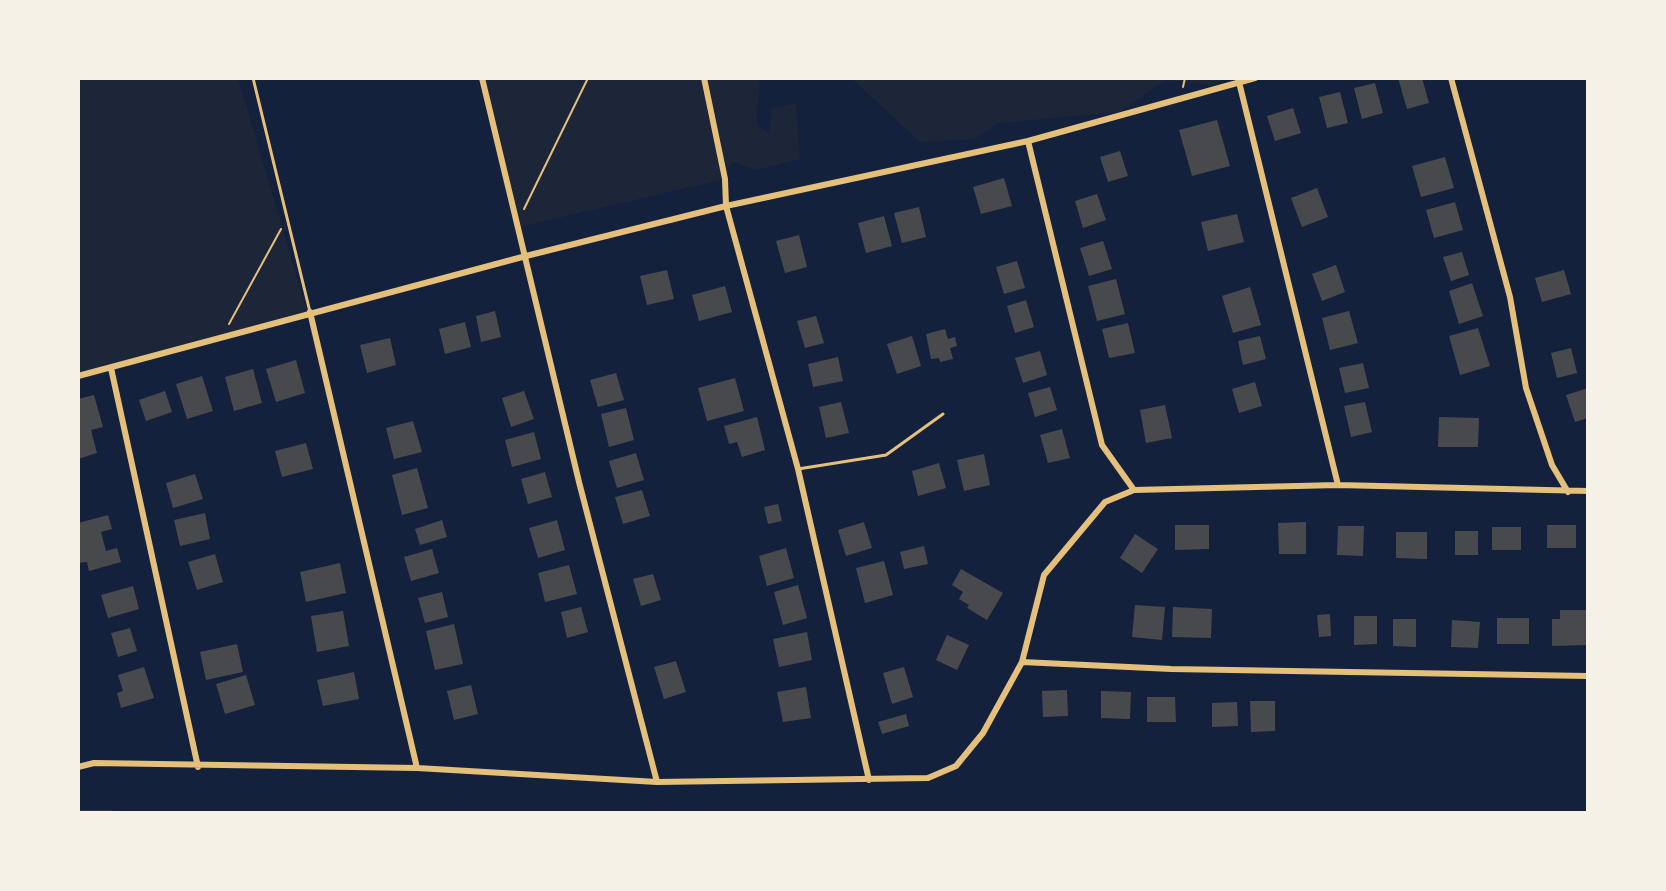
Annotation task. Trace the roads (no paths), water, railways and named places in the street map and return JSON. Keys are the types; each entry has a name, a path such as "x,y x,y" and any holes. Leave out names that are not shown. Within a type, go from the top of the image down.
{"street":[{"path":"482,78 579,482 657,782"},
{"path":"704,78 725,179 726,206 798,469 869,780"},
{"path":"78,376 526,256 726,206 1028,141 1255,78"},
{"path":"1451,78 1510,297 1526,388 1552,465 1568,492"},
{"path":"1239,82 1338,485"},
{"path":"1028,141 1102,445 1134,490"},
{"path":"310,312 417,768"},
{"path":"111,368 198,767"},
{"path":"78,767 94,763 198,767 417,768 657,782 928,778 956,766 983,733 1022,662 1044,575 1105,502 1134,490 1338,485 1588,491"},
{"path":"1022,662 1182,669 1588,676"}],"lane":[{"path":"253,78 310,312"},
{"path":"798,469 886,454 943,414"}],"railway":[{"path":"78,813 112,813"}]}
